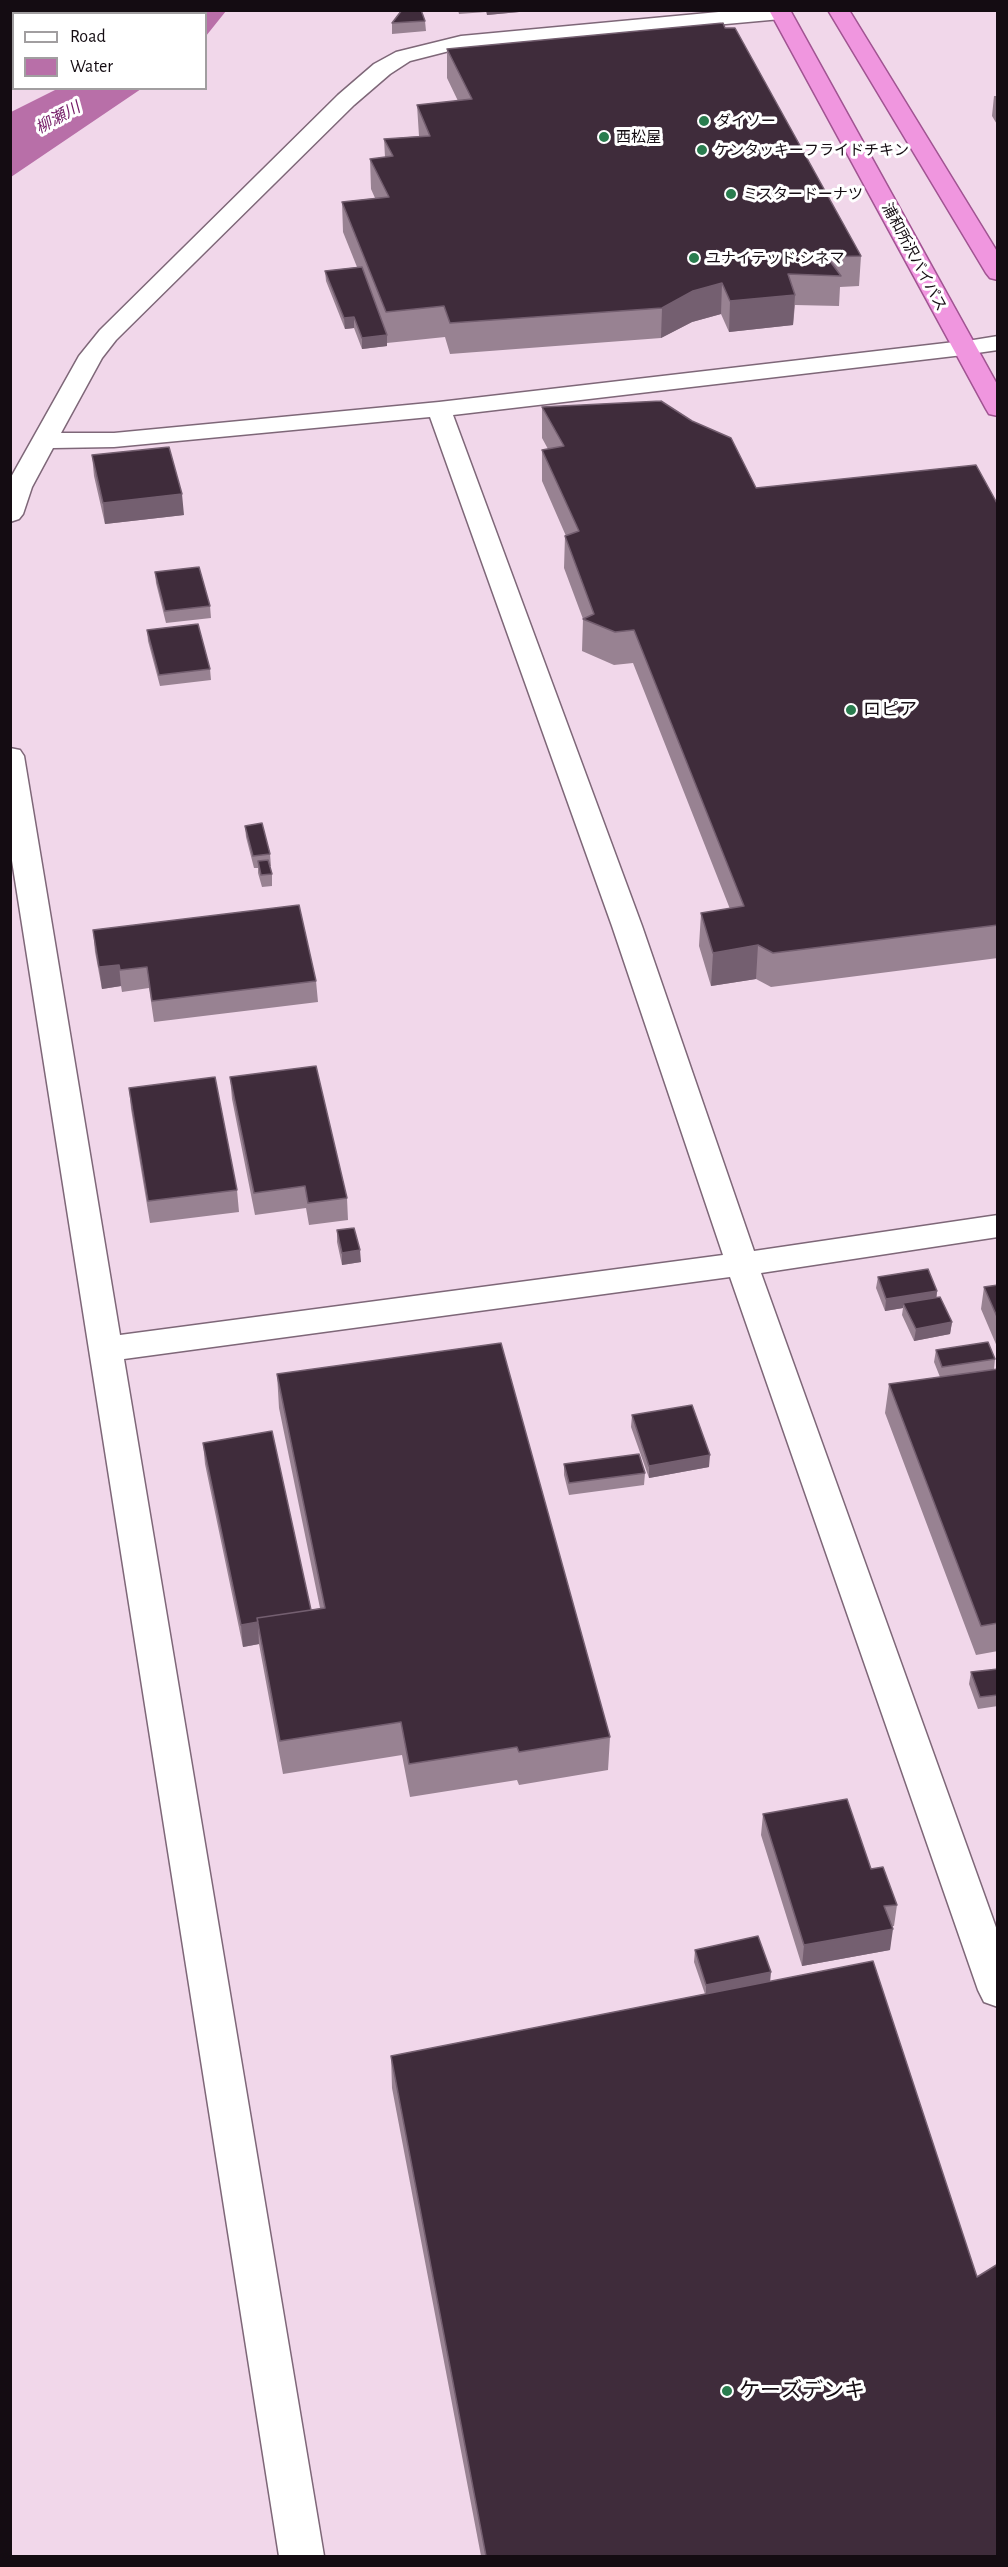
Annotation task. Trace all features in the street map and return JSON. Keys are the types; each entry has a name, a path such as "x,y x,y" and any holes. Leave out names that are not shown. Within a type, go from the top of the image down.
{"highway":[{"path":"838,10 998,273"},
{"name":"浦和所沢バイパス","path":"780,12 998,409"}],"street":[{"path":"10,514 20,486 44,441 91,356 108,335 346,100 382,69 403,56 461,42 780,12"},
{"path":"44,441 114,440 439,409 998,344"},
{"path":"439,409 627,926 742,1264 998,1990"},
{"path":"10,756 301,2556"},
{"path":"107,1349 742,1264 998,1226"}],"water":[{"path":"150,10 226,11 207,35 207,12 148,12"},
{"name":"柳瀬川","path":"55,90 140,90 11,177 11,112"}],"building":[{"path":"402,10 421,10 425,21 392,23"},
{"path":"723,23 725,28 735,28 861,256 827,257 841,276 788,274 795,295 730,301 722,283 693,291 662,308 450,323 444,306 386,312 342,202 389,197 370,159 393,156 384,139 430,136 417,105 472,99 447,49"},
{"path":"362,267 387,335 362,338 354,317 344,318 325,271"},
{"path":"661,401 692,421 731,438 756,488 976,465 998,505 998,925 773,953 758,945 713,953 701,913 744,906 634,630 615,632 583,619 594,614 565,536 579,531 542,450 564,446 542,407"},
{"path":"169,447 182,494 103,503 92,455"},
{"path":"199,567 210,606 165,611 155,572"},
{"path":"198,624 210,669 159,675 147,630"},
{"path":"262,823 270,854 253,856 245,826"},
{"path":"268,860 272,874 261,875 258,861"},
{"path":"299,905 316,981 152,1001 147,967 120,970 119,965 99,967 93,930"},
{"path":"316,1066 347,1198 308,1203 305,1186 254,1193 230,1077"},
{"path":"215,1077 237,1190 148,1201 129,1088"},
{"path":"354,1228 360,1250 342,1253 337,1230"},
{"path":"928,1269 937,1291 886,1299 878,1277"},
{"path":"998,1285 998,1319 984,1287"},
{"path":"940,1297 952,1322 916,1329 903,1303"},
{"path":"988,1342 995,1359 942,1367 936,1350"},
{"path":"501,1343 610,1737 519,1752 517,1747 409,1764 401,1722 280,1741 257,1618 325,1608 277,1374"},
{"path":"998,1369 998,1623 981,1626 889,1384"},
{"path":"692,1405 710,1455 649,1466 632,1415"},
{"path":"272,1431 311,1610 257,1618 258,1622 241,1625 203,1443"},
{"path":"639,1454 645,1473 569,1483 564,1464"},
{"path":"998,1669 998,1695 980,1697 971,1672"},
{"path":"847,1799 871,1869 883,1867 897,1905 884,1906 893,1929 804,1945 763,1814"},
{"path":"758,1936 771,1972 706,1985 695,1950"},
{"path":"873,1961 977,2277 998,2264 998,2556 486,2556 391,2056"}],"place":[{"name":"ダイソー","path":"704,121"},
{"name":"西松屋","path":"604,137"},
{"name":"ケンタッキーフライドチキン","path":"702,150"},
{"name":"ミスタードーナツ","path":"731,194"},
{"name":"ユナイテッド·シネマ","path":"694,258"},
{"name":"ロピア","path":"851,710"},
{"name":"ケーズデンキ","path":"727,2391"}]}
